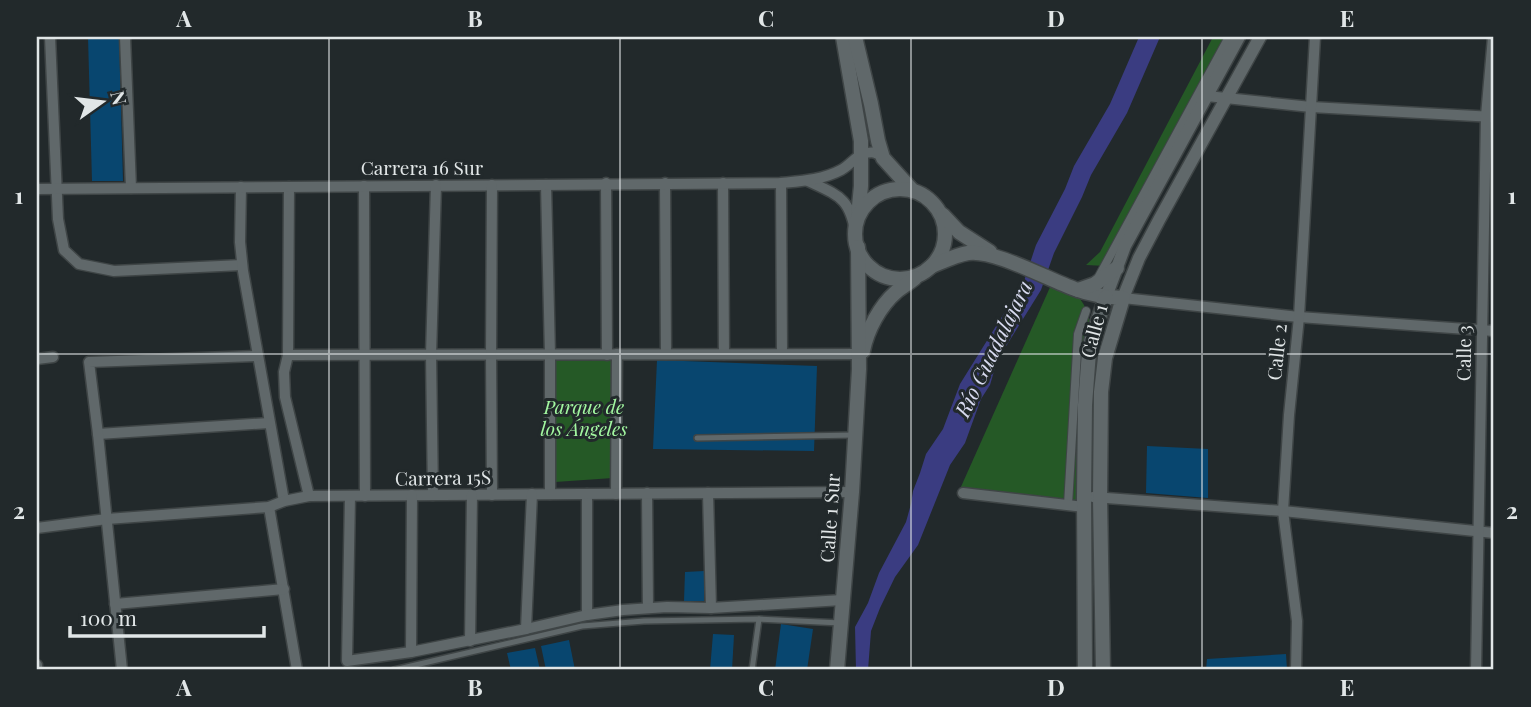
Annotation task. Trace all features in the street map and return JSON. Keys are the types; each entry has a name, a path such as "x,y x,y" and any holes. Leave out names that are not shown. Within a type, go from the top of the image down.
{"main road":[{"name":"Calle 1 Sur","path":"837,670 860,354 857,235 861,141 843,37"},
{"path":"855,37 883,158 912,190 928,198 959,232 997,257"},
{"path":"912,190 883,192 871,200 862,211 857,235 863,259 881,275 907,279 968,253 982,253 1076,289 1106,297 1123,298"},
{"path":"926,270 939,256 945,241 945,228 936,206"},
{"path":"1076,289 1095,284 1117,268"},
{"name":"Calle 1 Sur","path":"860,354 869,330 885,305 896,292 926,270"},
{"path":"1076,289 1089,304 1095,318 1092,338"},
{"name":"Calle 1","path":"1085,670 1085,405 1092,338 1106,297"},
{"name":"Calle 1","path":"1104,670 1100,498 1101,392 1105,358 1123,298"}],"street":[{"path":"50,37 58,219 64,250 79,264 114,271 242,265"},
{"path":"125,37 131,188"},
{"path":"1095,284 1229,37"},
{"name":"Calle 1","path":"1106,297 1125,246 1239,37"},
{"name":"Calle 1","path":"1123,298 1158,219 1260,37"},
{"name":"Calle 2","path":"1296,670 1297,621 1283,511 1299,317 1315,37"},
{"name":"Calle 3","path":"1476,670 1477,531 1488,330 1493,37"},
{"path":"1207,96 1311,107 1490,116"},
{"path":"861,154 878,153 883,158"},
{"name":"Carrera 16 Sur","path":"37,189 781,183 808,181 840,171 861,154"},
{"path":"808,181 839,196 853,216 857,235"},
{"path":"606,183 616,494"},
{"path":"664,183 666,354"},
{"path":"723,183 724,354"},
{"path":"781,183 782,354"},
{"path":"492,185 492,495"},
{"path":"546,185 550,494"},
{"path":"364,186 365,496"},
{"path":"433,495 431,355 436,186"},
{"path":"240,187 242,265 284,501"},
{"path":"289,187 289,355 284,372 285,397 309,496"},
{"path":"1123,298 1299,317 1488,330"},
{"path":"1068,505 1078,334 1086,311"},
{"path":"289,355 860,354"},
{"path":"122,670 89,362 258,356"},
{"path":"37,359 52,358"},
{"path":"98,434 269,423"},
{"name":"Carrera 15S","path":"37,528 107,519 269,507 309,496 852,492"},
{"path":"708,493 711,608"},
{"path":"963,493 1068,505 1100,498 1283,511 1494,533"},
{"path":"526,629 532,494"},
{"path":"586,494 587,615"},
{"path":"647,494 648,608"},
{"path":"411,652 412,495"},
{"path":"470,641 472,495"},
{"path":"350,496 347,661 470,641 587,615 648,608 711,608 842,600"},
{"path":"269,507 297,670"},
{"path":"115,604 284,589"}],"lane":[{"path":"697,438 854,435"},
{"path":"394,670 582,626 644,621 759,619 841,623"},
{"path":"752,670 759,619"}],"green space":[{"path":"1213,37 1230,37 1106,266 1086,265 1100,252"},
{"path":"1051,285 1077,294 1092,327 1084,504 960,489"},
{"name":"Parque de los Ángeles","path":"555,357 614,358 613,478 555,482"}],"water":[{"name":"Río Guadalajara","path":"1139,37 1160,37 1127,113 1091,175 1054,253 1041,290 997,361 990,385 981,399 965,443 950,465 918,545 895,577 880,608 871,631 868,670 856,670 855,627 906,522 926,454 943,429 960,384 1024,281 1036,245 1074,166 1110,104"}],"building":[{"path":"88,37 119,37 123,181 92,181"},
{"path":"657,360 817,366 814,451 653,449"},
{"path":"1147,446 1208,449 1208,498 1146,493"},
{"path":"704,571 704,601 684,601 685,572"},
{"path":"781,624 813,629 807,670 775,670"},
{"path":"713,634 734,635 732,670 710,670"},
{"path":"569,640 575,670 546,670 541,646"},
{"path":"535,648 540,670 511,670 507,653"},
{"path":"1286,654 1287,670 1206,670 1207,659"}]}
